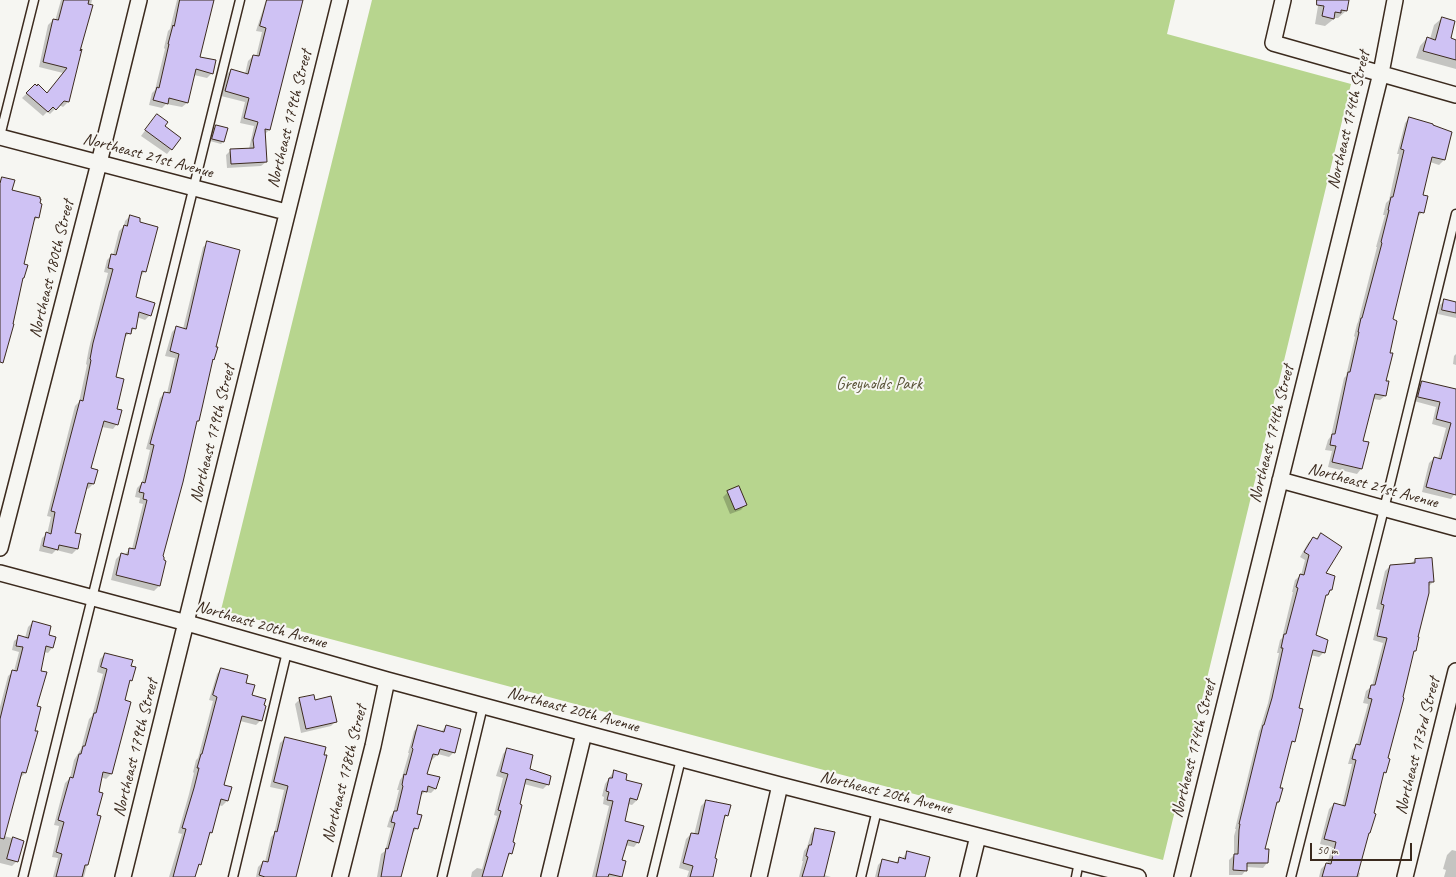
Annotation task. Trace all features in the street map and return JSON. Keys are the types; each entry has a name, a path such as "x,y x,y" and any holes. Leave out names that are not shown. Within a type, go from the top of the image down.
{"street":[{"name":"Northeast 180th Street","path":"0,548 99,163 139,0"},
{"name":"Northeast 179th Street","path":"123,877 187,623 286,212 340,0"},
{"path":"1283,0 1273,44 1456,95"},
{"name":"Northeast 174th Street","path":"1182,877 1381,74 1395,0"},
{"name":"Northeast 21st Avenue","path":"0,136 286,212"},
{"name":"Northeast 21st Avenue","path":"1280,480 1456,528"},
{"name":"Northeast 20th Avenue","path":"0,573 187,623 387,680 681,759 1138,877"},
{"name":"Northeast 173rd Street","path":"1405,877 1456,670"},
{"name":"Northeast 178th Street","path":"340,877 373,746 387,680"},
{"path":"549,877 584,733"},
{"path":"758,877 780,785"},
{"path":"968,877 978,836"}],"lane":[{"path":"0,136 34,0"},
{"path":"23,877 240,0"},
{"path":"1291,877 1384,509 1456,214"},
{"path":"233,877 287,652"},
{"path":"442,877 483,706"},
{"path":"652,877 681,759"},
{"path":"861,877 877,810"},
{"path":"1076,877 1079,862"}],"green space":[{"name":"Greynolds Park","path":"372,0 1175,0 1167,34 1351,84 1163,860 221,610"}],"building":[{"path":"64,0 89,0 88,4 93,5 80,51 82,49 69,102 64,101 56,110 53,107 48,112 26,93 35,84 37,86 38,84 47,93 67,68 43,62 53,19 58,20"},
{"path":"180,0 214,0 200,57 216,60 213,74 196,69 188,103 169,98 168,104 153,100 157,87 159,88 168,44"},
{"path":"267,0 303,0 270,130 265,129 267,162 231,164 230,149 254,148 253,140 258,122 244,118 249,98 225,91 231,69 248,74 253,55 259,56 266,28 260,26"},
{"path":"1317,0 1349,0 1347,11 1341,10 1341,13 1335,12 1334,19 1322,16 1324,6 1317,5"},
{"path":"1442,17 1455,21 1451,38 1456,40 1456,60 1423,51 1427,37 1435,40"},
{"path":"157,114 168,122 165,126 181,138 172,150 145,130"},
{"path":"1409,117 1433,124 1452,132 1445,160 1432,157 1423,195 1428,196 1424,213 1419,212 1393,319 1397,321 1390,353 1393,353 1386,381 1389,381 1386,396 1375,394 1363,441 1369,442 1362,469 1332,462 1336,446 1330,445 1332,434 1335,434 1361,318 1382,243 1391,197 1393,197 1404,150 1401,149"},
{"path":"216,125 228,128 224,142 212,139"},
{"path":"2,177 15,180 12,190 40,197 40,203 42,204 39,218 35,217 24,264 28,265 23,278 14,324 3,363 0,362 0,184"},
{"path":"130,215 140,218 140,222 158,227 146,272 142,271 136,297 155,303 151,316 139,312 136,329 132,328 131,334 126,333 116,377 124,379 117,409 122,410 118,425 104,421 91,468 98,470 94,484 88,483 75,533 81,534 78,549 59,545 58,550 43,546 46,532 51,534 55,512 51,511 80,400 83,401 93,343 113,269 108,268 111,254 116,255 124,225 127,226"},
{"path":"207,241 240,250 216,347 218,347 214,360 213,359 199,421 197,421 183,482 163,556 164,560 166,561 160,586 116,575 121,553 128,555 129,548 135,549 147,500 143,499 144,493 139,492 142,482 145,483 154,445 150,444 164,392 170,393 179,354 170,351 176,326 186,329"},
{"path":"1444,299 1456,302 1456,313 1442,310"},
{"path":"1422,381 1456,389 1456,495 1426,487 1434,457 1441,459 1451,423 1436,419 1440,402 1418,397"},
{"path":"739,486 747,505 735,510 727,491"},
{"path":"1321,533 1342,547 1326,573 1335,576 1332,590 1330,590 1328,595 1326,595 1316,635 1328,640 1325,653 1313,650 1299,708 1303,709 1295,742 1292,741 1280,788 1283,788 1279,802 1277,802 1265,849 1269,849 1268,863 1247,863 1247,871 1233,870 1234,854 1238,854 1239,824 1263,725 1272,698 1283,648 1281,648 1284,634 1286,634 1298,588 1296,587 1300,574 1304,575 1309,555 1304,552 1313,537 1317,539"},
{"path":"1432,558 1434,582 1429,582 1429,593 1416,651 1414,651 1404,698 1388,758 1390,759 1386,773 1384,772 1374,813 1376,814 1369,833 1357,877 1322,877 1326,863 1331,864 1336,842 1324,839 1334,803 1345,806 1356,760 1352,759 1356,744 1360,745 1372,699 1368,698 1371,685 1375,685 1387,638 1377,636 1384,605 1381,604 1390,565 1415,563 1415,559"},
{"path":"33,621 51,626 49,635 56,637 53,648 46,646 41,671 47,672 37,706 41,707 35,731 38,731 26,773 22,772 4,839 0,838 0,719 12,670 17,671 23,647 16,646 18,635 28,638"},
{"path":"105,653 133,660 131,666 136,667 132,681 130,680 125,700 131,702 112,774 103,772 99,792 103,793 97,815 101,816 88,865 85,865 82,877 56,877 62,854 56,852 64,822 58,820 70,777 73,778 79,754 81,754 83,746 85,746 94,713 96,713 107,669 101,667"},
{"path":"221,668 248,675 246,683 255,685 252,695 266,699 264,705 266,706 262,721 242,716 224,785 232,787 228,801 221,799 212,833 210,832 201,865 199,864 195,877 173,877 186,829 182,828 194,788 199,768 197,768 217,697 213,695"},
{"path":"314,695 315,700 331,696 337,722 306,729 299,698"},
{"path":"418,725 444,732 446,725 461,729 455,753 440,749 438,755 433,754 427,774 440,777 436,789 428,786 427,792 422,791 417,814 422,815 418,829 414,828 401,877 381,877 386,848 388,849 395,823 391,822 394,811 397,811 403,786 404,774 406,775"},
{"path":"285,737 326,747 324,755 327,755 296,877 265,877 259,875 263,861 268,862 288,786 274,782"},
{"path":"507,748 533,755 530,769 551,776 549,785 526,779 520,804 522,805 513,842 515,843 512,854 509,853 502,877 482,877 501,811 498,810 508,774 501,772"},
{"path":"614,770 627,774 626,780 642,784 637,800 630,798 625,821 644,826 639,843 628,840 622,860 626,861 622,877 609,874 608,877 596,877 613,801 607,800 609,792 606,791 609,778 612,778"},
{"path":"706,800 731,805 728,816 725,815 715,858 717,859 713,877 690,877 693,866 683,863 691,833 698,834"},
{"path":"815,828 835,832 824,877 802,877 808,857 806,856 809,845 811,845"},
{"path":"13,837 24,841 18,862 7,859"},
{"path":"907,851 930,857 925,877 878,877 882,859 898,863 899,857 905,859"}]}
